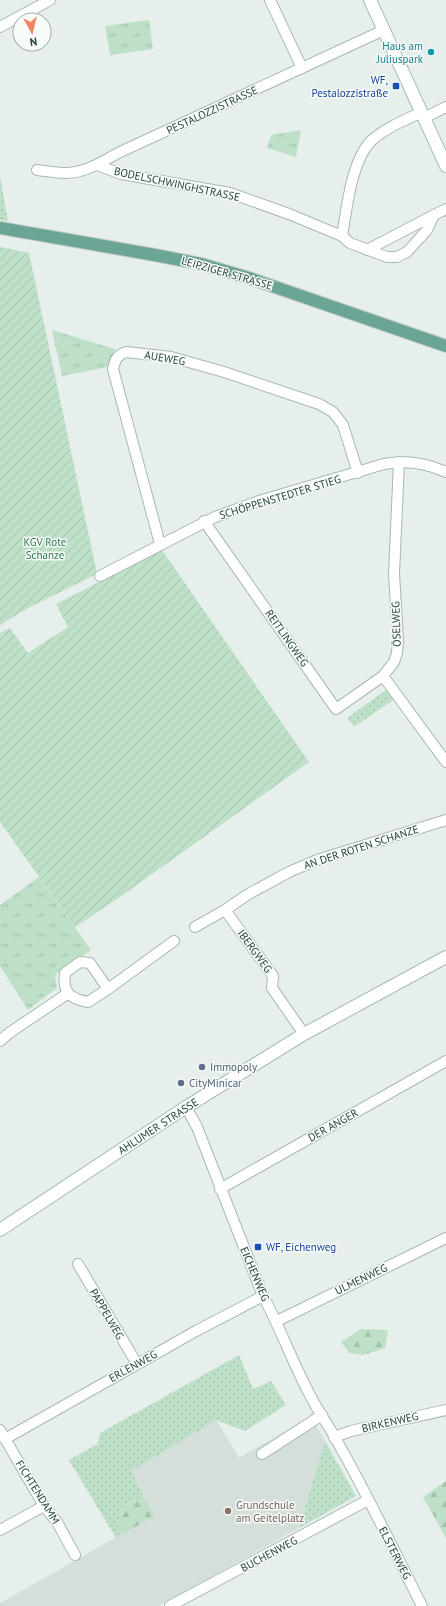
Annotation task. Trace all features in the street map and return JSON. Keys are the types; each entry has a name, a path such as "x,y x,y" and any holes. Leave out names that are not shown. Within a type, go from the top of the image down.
{"main road":[{"path":"370,0 446,166"},
{"name":"LEIPZIGER STRASSE","path":"0,228 155,254 201,264 249,278 446,346"},
{"name":"AHLUMER STRASSE","path":"0,1230 186,1107 304,1034 446,957"}],"street":[{"path":"0,27 50,0"},
{"path":"270,0 302,68"},
{"name":"PESTALOZZISTRASSE","path":"36,170 66,173 82,171 97,165 118,153 384,30"},
{"path":"342,236 354,172 371,141 382,132 446,107"},
{"name":"BODELSCHWINGHSTRASSE","path":"97,165 121,174 230,193 289,214 342,236 350,243 387,257 397,257 407,252 427,230 434,215"},
{"path":"367,250 446,209"},
{"name":"AUEWEG","path":"160,544 113,369 115,361 120,354 126,352 171,357 224,372 319,404 333,412 343,425 358,473"},
{"name":"SCHÖPPENSTEDTER STIEG","path":"100,576 204,521 259,501 358,473 384,464 399,462 416,463 434,467 446,472"},
{"name":"ÖSELWEG","path":"383,676 394,662 397,653 398,640 394,574 399,462"},
{"name":"REITLINGWEG","path":"204,521 336,709 383,676"},
{"path":"383,676 446,762"},
{"name":"AN DER ROTEN SCHANZE","path":"195,927 283,875 317,860 446,820"},
{"name":"IBERGWEG","path":"225,910 274,976 272,988 304,1034"},
{"path":"108,989 90,963 80,962 65,973 64,982 67,994 78,1000 88,1002 108,989 174,941"},
{"path":"0,1041 8,1033 67,994"},
{"name":"DER ANGER","path":"220,1189 446,1061"},
{"name":"EICHENWEG","path":"186,1107 197,1127 263,1296 277,1321 293,1361 311,1398 334,1437"},
{"name":"ULMENWEG","path":"277,1321 446,1238"},
{"name":"PAPPELWEG","path":"78,1264 136,1364"},
{"name":"ERLENWEG","path":"2,1434 263,1296"},
{"name":"BIRKENWEG","path":"334,1437 351,1431 446,1410"},
{"path":"262,1454 322,1415"},
{"name":"FICHTENDAMM","path":"2,1434 44,1506 57,1522 75,1555"},
{"name":"ELSTERWEG","path":"334,1437 422,1606"},
{"name":"BUCHENWEG","path":"170,1606 368,1500"},
{"path":"0,1530 44,1506"}],"shaded area":[{"name":"Grundschule am Geitelplatz","path":"311,1416 325,1441 299,1528 159,1606 0,1606 0,1603 154,1516 131,1471 216,1419 239,1458"}],"green space":[{"path":"149,20 153,49 110,55 105,26"},
{"path":"301,130 296,157 267,148 271,135"},
{"path":"0,176 8,221 0,220"},
{"name":"KGV Rote Schanze","path":"0,247 29,253 97,574 28,608 0,625"},
{"path":"52,330 115,349 108,367 62,376"},
{"path":"162,550 309,762 120,897 75,927 0,822 0,633 10,628 28,653 68,627 56,604"},
{"path":"389,688 396,698 354,727 347,718"},
{"path":"39,877 91,950 55,975 57,988 28,1010 0,966 0,905"},
{"path":"361,1329 388,1330 385,1348 363,1355 349,1353 341,1342"},
{"path":"239,1355 253,1389 271,1381 286,1405 245,1431 216,1420 131,1471 144,1497 125,1504 116,1527 119,1536 116,1538 69,1460 98,1444 100,1433"},
{"path":"325,1441 356,1496 299,1528"},
{"path":"446,1481 446,1538 423,1497"},
{"path":"144,1497 155,1516 119,1536 116,1527 125,1504"}],"place":[{"name":"Haus am Juliuspark","path":"431,52"},
{"name":"WF, Pestalozzistraße","path":"396,86"},
{"name":"Immopoly","path":"202,1067"},
{"name":"CityMinicar","path":"181,1083"},
{"name":"WF, Eichenweg","path":"258,1247"},
{"name":"Grundschule am Geitelplatz","path":"228,1511"}]}
